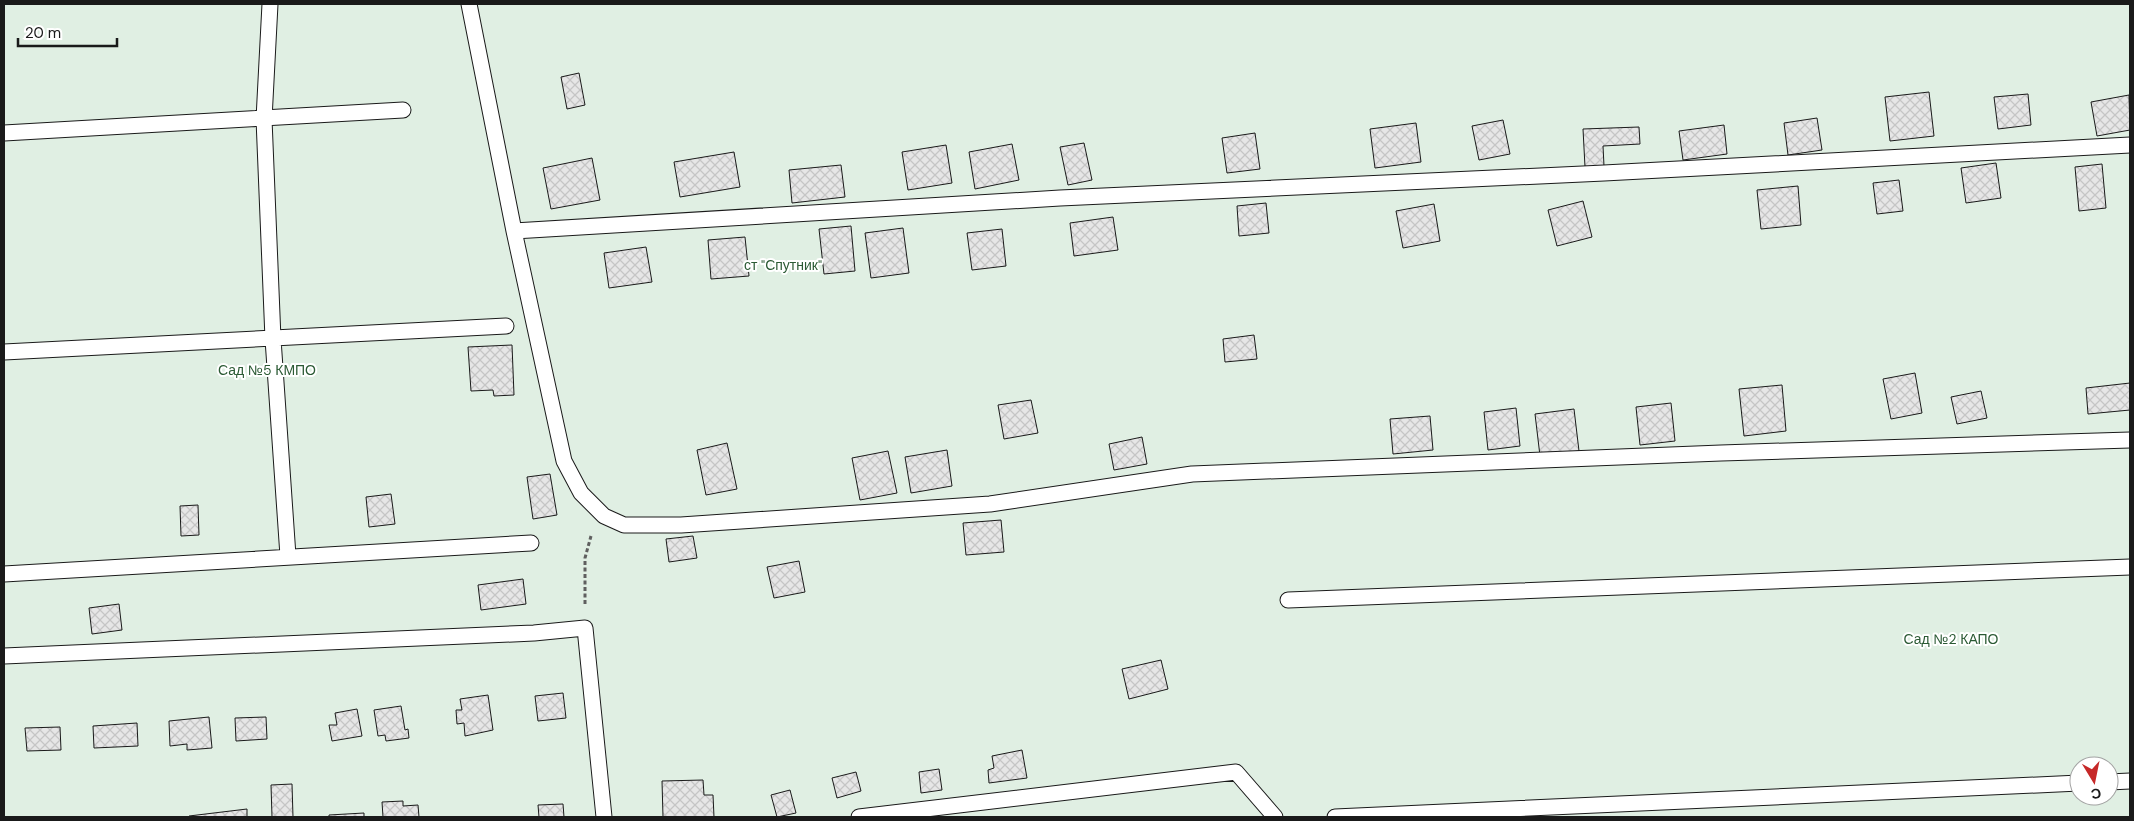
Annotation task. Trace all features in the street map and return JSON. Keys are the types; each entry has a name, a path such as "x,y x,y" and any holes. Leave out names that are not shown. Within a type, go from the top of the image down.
{"lane":[{"path":"270,4 264,119 273,339 288,556"},
{"path":"469,4 514,231 564,461 581,493 604,516 624,525 681,525 990,504 1192,474 1720,453 2130,440"},
{"path":"4,133 403,110"},
{"path":"514,231 1050,199 2130,145"},
{"path":"4,352 506,326"},
{"path":"4,574 531,543"},
{"path":"1288,600 2130,566"},
{"path":"4,656 534,633 585,628 604,817"},
{"path":"859,817 1236,772 1274,817"},
{"path":"1336,817 2069,783"}],"path":[{"path":"585,628 585,558 594,526 604,516"}],"green space":[{"path":"4,4 2130,4 2130,817 4,817"}],"building":[{"path":"579,73 585,105 567,109 561,77"},
{"path":"1929,92 1934,136 1890,141 1885,97"},
{"path":"2028,94 2031,125 1998,129 1994,97"},
{"path":"2129,95 2130,130 2097,136 2091,102"},
{"path":"1817,118 1822,150 1788,155 1784,123"},
{"path":"1503,120 1510,154 1479,160 1472,126"},
{"path":"1416,123 1421,162 1375,168 1370,129"},
{"path":"1724,125 1727,154 1683,160 1679,131"},
{"path":"1639,127 1640,144 1603,146 1604,166 1585,167 1583,129"},
{"path":"1255,133 1260,169 1227,173 1222,138"},
{"path":"1084,143 1092,180 1068,185 1060,147"},
{"path":"1012,144 1019,180 975,189 969,152"},
{"path":"946,145 952,183 908,190 902,152"},
{"path":"734,152 740,187 680,197 674,162"},
{"path":"592,158 600,200 551,209 543,168"},
{"path":"1996,163 2001,198 1966,203 1961,168"},
{"path":"2102,164 2106,208 2079,211 2075,167"},
{"path":"841,165 845,197 792,203 789,170"},
{"path":"1899,180 1903,211 1877,214 1873,183"},
{"path":"1798,186 1801,225 1761,229 1757,190"},
{"path":"1583,201 1592,237 1557,246 1548,210"},
{"path":"1266,203 1269,233 1239,236 1237,206"},
{"path":"1434,204 1440,241 1403,248 1396,211"},
{"path":"1113,217 1118,250 1074,256 1070,223"},
{"path":"851,226 855,271 824,274 819,229"},
{"path":"903,228 909,273 871,278 865,233"},
{"path":"1002,229 1006,266 972,270 967,233"},
{"path":"745,237 749,276 711,279 708,240"},
{"path":"646,247 652,282 609,288 604,253"},
{"path":"1254,335 1257,359 1225,362 1223,339"},
{"path":"512,345 514,395 494,396 493,390 471,391 468,347"},
{"path":"1915,373 1922,413 1891,419 1883,379"},
{"path":"2130,383 2130,410 2088,414 2086,388"},
{"path":"1782,385 1786,431 1744,436 1739,389"},
{"path":"1981,391 1987,418 1957,424 1951,397"},
{"path":"1031,400 1038,433 1004,439 998,405"},
{"path":"1671,403 1675,441 1640,445 1636,407"},
{"path":"1516,408 1520,446 1488,450 1484,412"},
{"path":"1574,409 1579,451 1540,456 1535,414"},
{"path":"1430,416 1433,450 1393,454 1390,419"},
{"path":"1142,437 1147,464 1114,470 1109,444"},
{"path":"727,443 737,489 706,495 697,450"},
{"path":"947,450 952,486 911,493 905,457"},
{"path":"888,451 897,493 860,500 852,458"},
{"path":"550,474 557,515 533,519 527,477"},
{"path":"391,494 395,524 369,527 366,497"},
{"path":"198,505 199,535 181,536 180,506"},
{"path":"1001,520 1004,552 966,555 963,523"},
{"path":"693,536 697,558 669,562 666,539"},
{"path":"799,561 805,592 774,598 767,567"},
{"path":"523,579 526,604 481,610 478,585"},
{"path":"119,604 122,630 92,634 89,608"},
{"path":"1161,660 1168,689 1129,699 1122,669"},
{"path":"563,693 566,718 538,721 535,696"},
{"path":"488,695 493,730 465,736 464,723 457,724 456,710 462,710 460,699"},
{"path":"401,706 405,730 408,729 409,738 386,741 385,735 378,736 374,710"},
{"path":"357,709 362,736 332,741 329,725 337,725 335,713"},
{"path":"209,717 212,748 187,750 187,744 170,746 169,721"},
{"path":"266,717 267,739 236,741 235,718"},
{"path":"137,723 138,746 94,748 93,726"},
{"path":"60,727 61,750 27,751 25,728"},
{"path":"1022,750 1027,778 989,783 988,770 994,768 992,756"},
{"path":"939,769 942,790 921,793 919,772"},
{"path":"856,772 861,791 837,798 832,778"},
{"path":"703,780 704,795 713,795 714,817 663,817 662,781"},
{"path":"292,784 293,817 272,817 271,785"},
{"path":"790,790 796,813 777,817 771,795"},
{"path":"403,801 403,806 418,805 419,817 383,817 382,802"},
{"path":"563,804 564,817 539,817 538,805"},
{"path":"247,809 247,817 189,817 189,816"},
{"path":"364,813 364,817 329,817 329,815"}],"park label":[{"name":"ст \"Спутник\"","path":"783,265"},
{"name":"Сад №5 КМПО","path":"267,370"},
{"name":"Сад №2 КАПО","path":"1951,639"}]}
